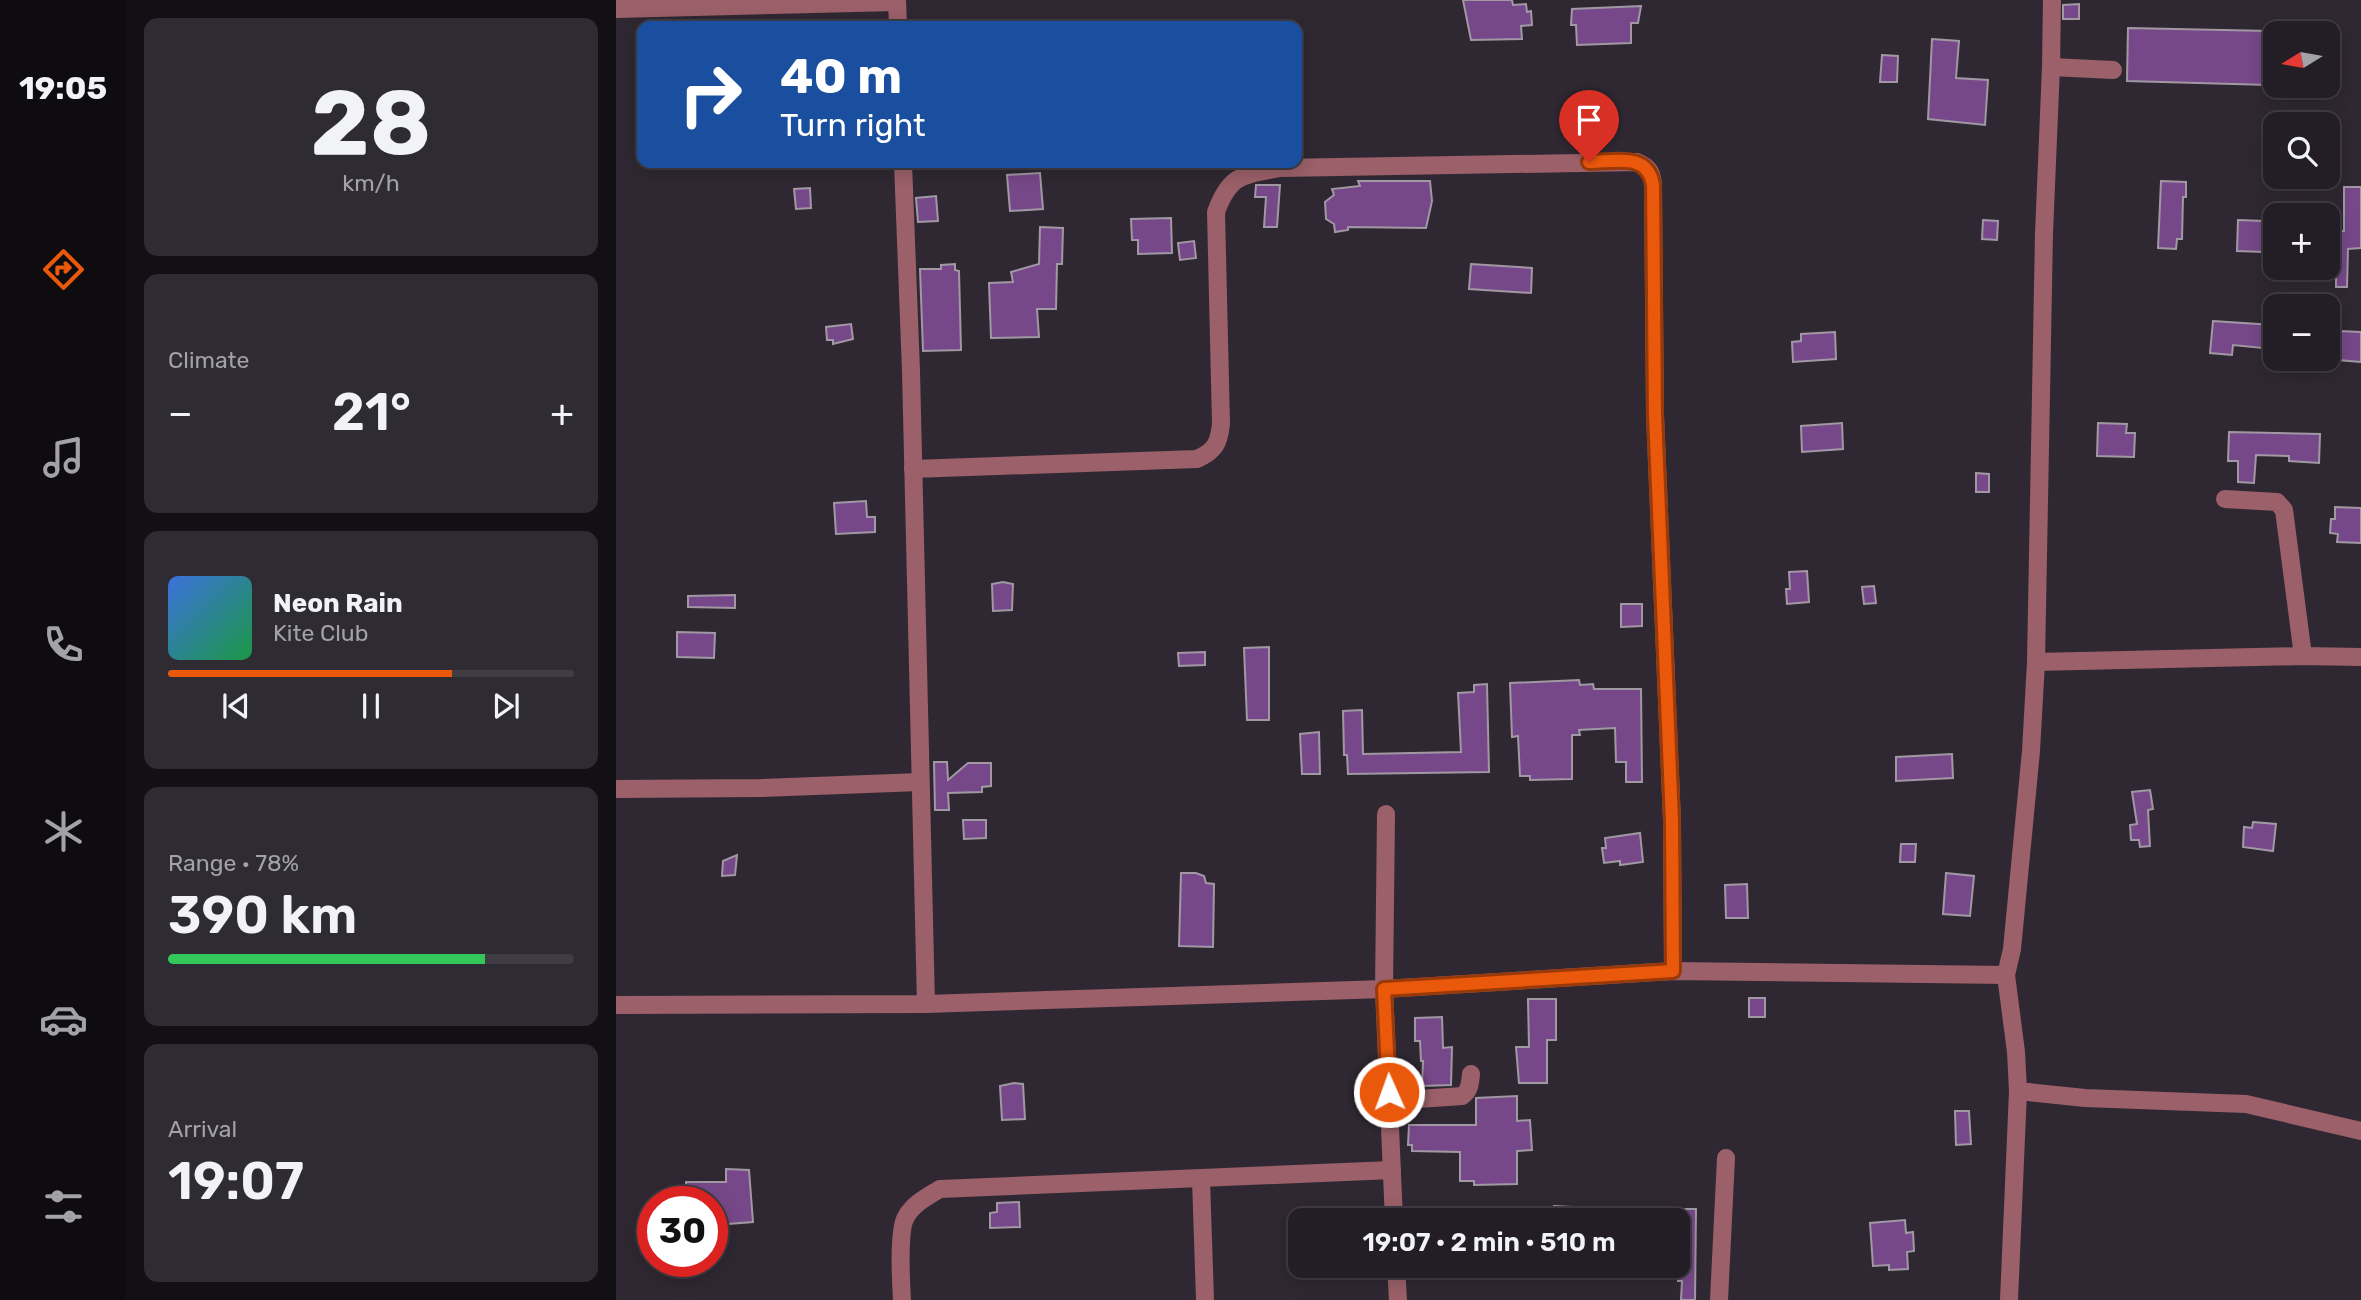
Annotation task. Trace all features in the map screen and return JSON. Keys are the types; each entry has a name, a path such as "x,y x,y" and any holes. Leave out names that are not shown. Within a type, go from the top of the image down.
{"street":[{"path":"2009,1300 2018,1091 2017,1052 2006,975 2012,949 2036,662 2044,233 2052,0"},
{"path":"616,9 897,1 898,21"},
{"path":"2051,67 2113,70"},
{"path":"1302,167 1565,161 1637,162 1647,166 1652,173 1655,415 1672,821 1673,971"},
{"path":"903,168 926,1004"},
{"path":"913,469 1198,458 1213,452 1220,439 1221,424 1216,212 1233,181 1251,173 1280,168"},
{"path":"2225,499 2277,502 2284,510 2303,656"},
{"path":"2036,662 2361,657"},
{"path":"616,789 761,788 920,782"},
{"path":"1386,814 1384,989 1394,1208"},
{"path":"616,1005 926,1004 1384,989 1673,971 2006,975"},
{"path":"1389,1101 1462,1096 1467,1093 1471,1074"},
{"path":"2018,1091 2085,1098 2246,1104 2361,1131"},
{"path":"1719,1300 1726,1158"},
{"path":"902,1300 900,1273 905,1218 920,1201 940,1189 1392,1170"},
{"path":"1201,1180 1205,1300"},
{"path":"1397,1278 1398,1300"}],"building":[{"path":"1463,0 1512,0 1513,5 1526,4 1527,12 1531,11 1532,25 1521,26 1522,39 1471,40"},
{"path":"2079,4 2079,19 2063,19 2063,5"},
{"path":"1641,6 1638,23 1631,23 1631,43 1577,45 1576,25 1571,25 1572,9"},
{"path":"2128,28 2263,31 2263,85 2127,81"},
{"path":"1932,39 1959,41 1956,78 1988,80 1985,125 1928,119"},
{"path":"1882,55 1898,56 1897,82 1880,82"},
{"path":"1040,173 1043,209 1010,211 1007,175"},
{"path":"1358,181 1430,181 1432,201 1426,228 1348,227 1348,230 1335,232 1334,224 1326,219 1325,202 1334,195 1332,189 1360,186"},
{"path":"2161,181 2186,182 2182,239 2177,239 2176,249 2158,248"},
{"path":"1256,185 1280,185 1277,227 1264,227 1266,197 1255,197"},
{"path":"2344,187 2361,187 2361,248 2348,249 2347,287 2336,287 2336,280 2340,280 2340,231 2344,231"},
{"path":"810,188 811,208 796,209 794,189"},
{"path":"936,196 938,221 918,222 916,198"},
{"path":"1171,218 1172,253 1138,254 1138,240 1132,240 1131,219"},
{"path":"1983,220 1998,221 1997,240 1982,239"},
{"path":"2238,220 2263,221 2263,252 2237,251"},
{"path":"1040,227 1063,228 1062,264 1057,264 1056,309 1037,309 1039,337 991,338 989,283 1013,282 1011,272 1039,264"},
{"path":"1194,241 1196,258 1180,260 1178,243"},
{"path":"955,264 955,270 959,271 961,350 923,351 920,269 941,269 941,265"},
{"path":"1471,264 1532,268 1531,293 1469,289"},
{"path":"2213,321 2263,324 2263,348 2233,345 2232,355 2210,353"},
{"path":"851,324 853,339 833,344 833,340 827,340 826,327"},
{"path":"2340,331 2361,332 2361,362 2340,360"},
{"path":"1835,332 1836,359 1793,362 1792,342 1801,341 1801,334"},
{"path":"1842,423 1843,449 1802,452 1801,426"},
{"path":"2098,423 2127,424 2126,433 2135,433 2134,457 2097,456"},
{"path":"2229,432 2320,434 2319,463 2289,461 2289,456 2256,455 2254,483 2238,482 2238,461 2228,461"},
{"path":"1976,473 1989,474 1989,492 1976,492"},
{"path":"866,501 867,517 875,517 875,532 836,534 834,503"},
{"path":"2335,507 2361,508 2361,543 2337,542 2338,534 2330,533 2331,519 2335,519"},
{"path":"1807,571 1809,602 1787,604 1789,572"},
{"path":"992,584 1013,584 1012,610 993,611"},
{"path":"1874,586 1876,603 1864,604 1862,587"},
{"path":"735,595 735,608 688,607 688,596"},
{"path":"1621,604 1642,604 1642,626 1621,627"},
{"path":"677,632 715,633 714,658 677,657"},
{"path":"1269,647 1269,720 1247,720 1244,648"},
{"path":"1205,652 1205,665 1179,666 1178,653"},
{"path":"1579,680 1580,685 1593,684 1594,689 1641,689 1642,782 1626,782 1626,762 1616,762 1615,728 1579,730 1580,735 1572,735 1572,779 1530,780 1530,776 1520,776 1518,736 1512,737 1510,683"},
{"path":"1487,684 1489,772 1348,774 1347,755 1344,755 1343,711 1362,710 1363,754 1461,752 1458,693 1474,692 1474,685"},
{"path":"1319,732 1320,774 1302,774 1300,734"},
{"path":"1952,754 1953,778 1896,781 1896,757"},
{"path":"934,762 947,762 948,780 968,763 991,763 991,786 982,787 982,792 948,793 949,810 935,810"},
{"path":"2150,790 2153,809 2148,810 2150,846 2140,847 2139,840 2131,840 2130,825 2137,824 2132,792"},
{"path":"963,820 986,820 986,838 964,839"},
{"path":"2253,822 2276,824 2273,851 2243,847 2244,827 2252,828"},
{"path":"1640,833 1643,862 1620,865 1620,861 1604,863 1602,848 1606,848 1605,838"},
{"path":"1901,844 1916,844 1915,862 1900,862"},
{"path":"737,855 735,875 722,876 723,861"},
{"path":"1181,873 1196,873 1204,876 1206,883 1214,884 1213,947 1179,946"},
{"path":"1946,873 1974,876 1970,916 1943,914"},
{"path":"1747,884 1748,918 1726,918 1725,885"},
{"path":"1749,998 1765,998 1765,1017 1749,1017"},
{"path":"1528,999 1556,999 1556,1040 1547,1040 1547,1083 1519,1083 1516,1047 1529,1047"},
{"path":"1442,1017 1443,1048 1452,1047 1451,1085 1422,1086 1423,1061 1420,1041 1415,1041 1415,1018"},
{"path":"1023,1084 1025,1119 1002,1120 1000,1086"},
{"path":"1517,1096 1517,1121 1530,1120 1532,1150 1517,1151 1517,1184 1474,1185 1474,1181 1460,1181 1460,1152 1412,1151 1412,1145 1408,1145 1409,1125 1476,1125 1476,1098"},
{"path":"1955,1111 1969,1111 1971,1144 1956,1145"},
{"path":"726,1169 749,1170 753,1222 728,1224 728,1186 686,1186 686,1182 726,1182"},
{"path":"1019,1202 1020,1227 990,1228 990,1213 997,1212 997,1203"},
{"path":"1554,1206 1591,1208 1554,1208"},
{"path":"1690,1209 1696,1209 1695,1300 1681,1300 1682,1281 1678,1281 1678,1278 1690,1278"},
{"path":"1905,1220 1906,1233 1913,1232 1914,1251 1907,1252 1908,1269 1889,1270 1889,1265 1873,1266 1870,1223"}],"route":[{"path":"1389,1092 1384,989 1673,971 1672,821 1655,415 1652,173 1647,166 1637,162 1589,162"}]}
